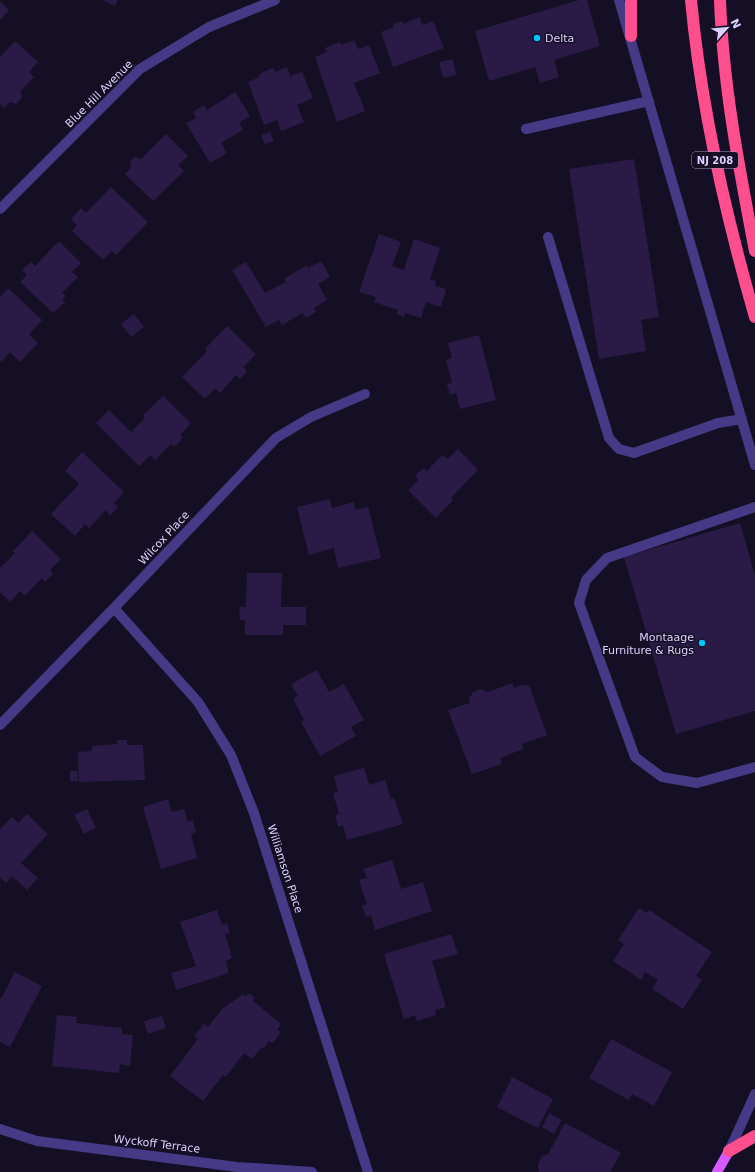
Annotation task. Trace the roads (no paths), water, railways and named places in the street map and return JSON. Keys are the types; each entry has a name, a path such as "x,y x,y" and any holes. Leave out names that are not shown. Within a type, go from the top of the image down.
{"highway":[{"path":"631,0 631,36"},
{"name":"NJ 208","path":"691,0 704,102 715,161 729,224 755,317"},
{"path":"720,0 721,35 736,154 755,251"},
{"path":"728,1151 755,1136"}],"main road":[{"path":"717,1172 728,1151"}],"street":[{"name":"Blue Hill Avenue","path":"0,209 140,69 209,27 275,0"},
{"path":"619,0 631,36 755,465"},
{"path":"526,129 649,101"},
{"path":"548,237 609,438 619,449 634,453 718,423 742,419"},
{"name":"Wilcox Place","path":"0,725 276,438 311,417 365,394"},
{"path":"755,506 607,558 586,580 579,603 635,757 662,777 697,783 755,767"},
{"name":"Williamson Place","path":"114,608 198,702 231,755 254,813 368,1172"},
{"path":"728,1151 755,1094"},
{"name":"Wyckoff Terrace","path":"0,1130 37,1141 237,1167 312,1172"}],"place":[{"name":"Delta","path":"537,38"},
{"name":"Montaage Furniture & Rugs","path":"702,643"}]}
